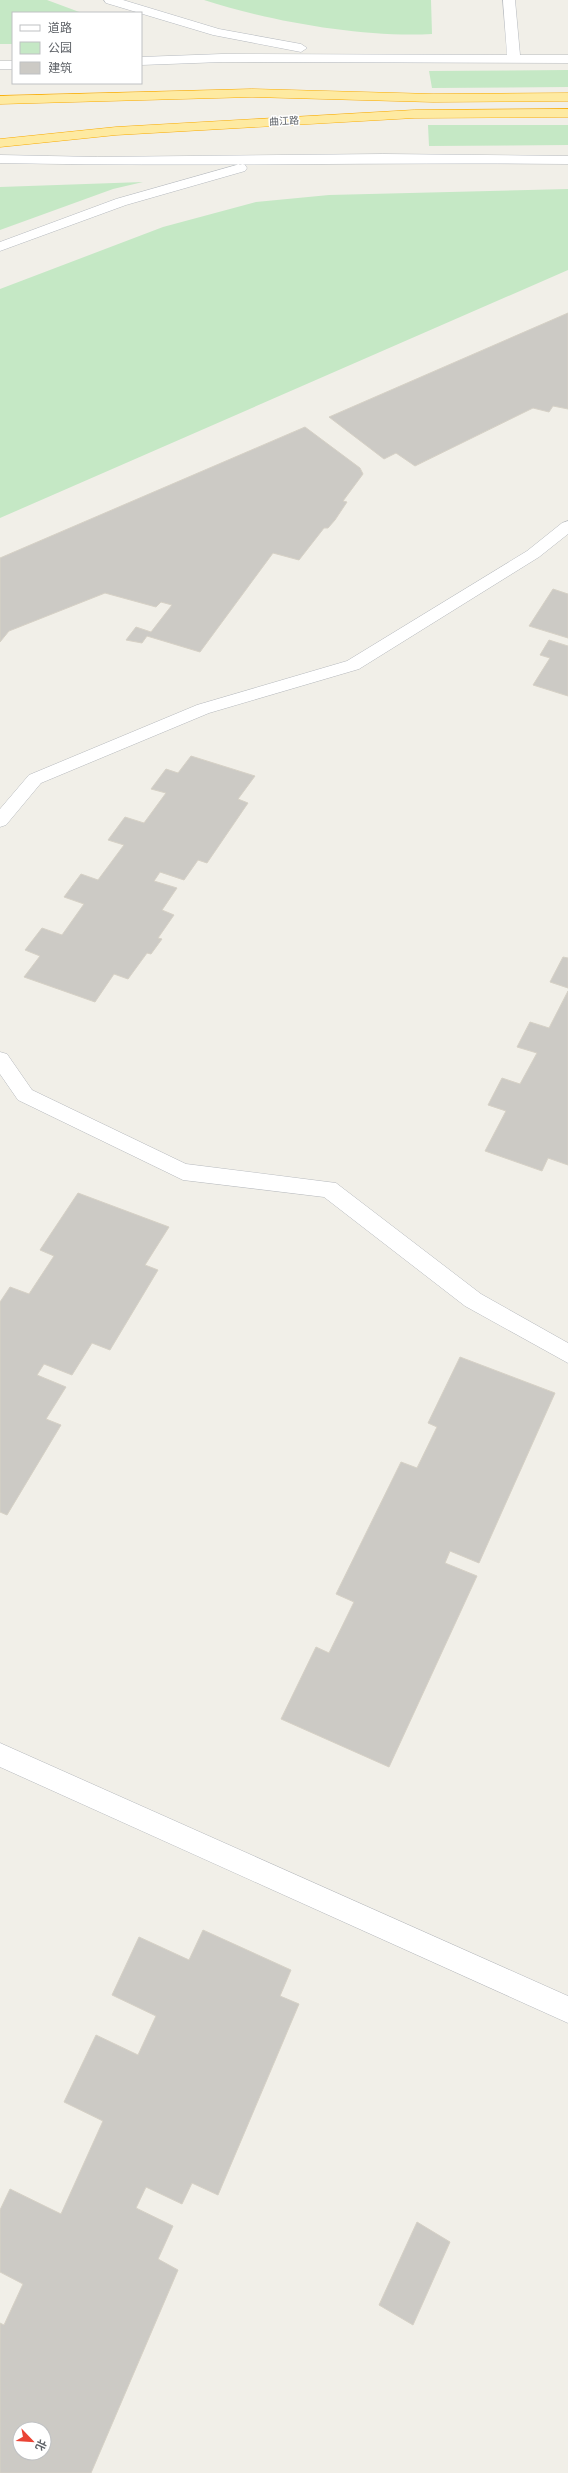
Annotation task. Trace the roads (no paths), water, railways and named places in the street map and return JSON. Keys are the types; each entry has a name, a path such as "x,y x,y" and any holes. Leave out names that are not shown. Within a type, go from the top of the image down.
{"highway":[{"path":"0,100 252,93 433,98 568,97"},
{"name":"曲江路","path":"0,143 116,131 414,114 568,113"}],"main road":[{"path":"110,0 179,22 258,41 332,52 413,59"},
{"path":"509,0 514,59"},
{"path":"142,61 222,58 568,59"},
{"path":"0,65 12,65"},
{"path":"0,159 97,161 303,159 568,160"},
{"path":"0,247 120,202 191,180 269,162 303,159"}],"lane":[{"path":"0,821 35,779 204,709 353,665 533,554 568,526"},
{"path":"0,1059 25,1094 183,1172 329,1189 473,1300 568,1354"},
{"path":"0,1755 568,2010"}]}
